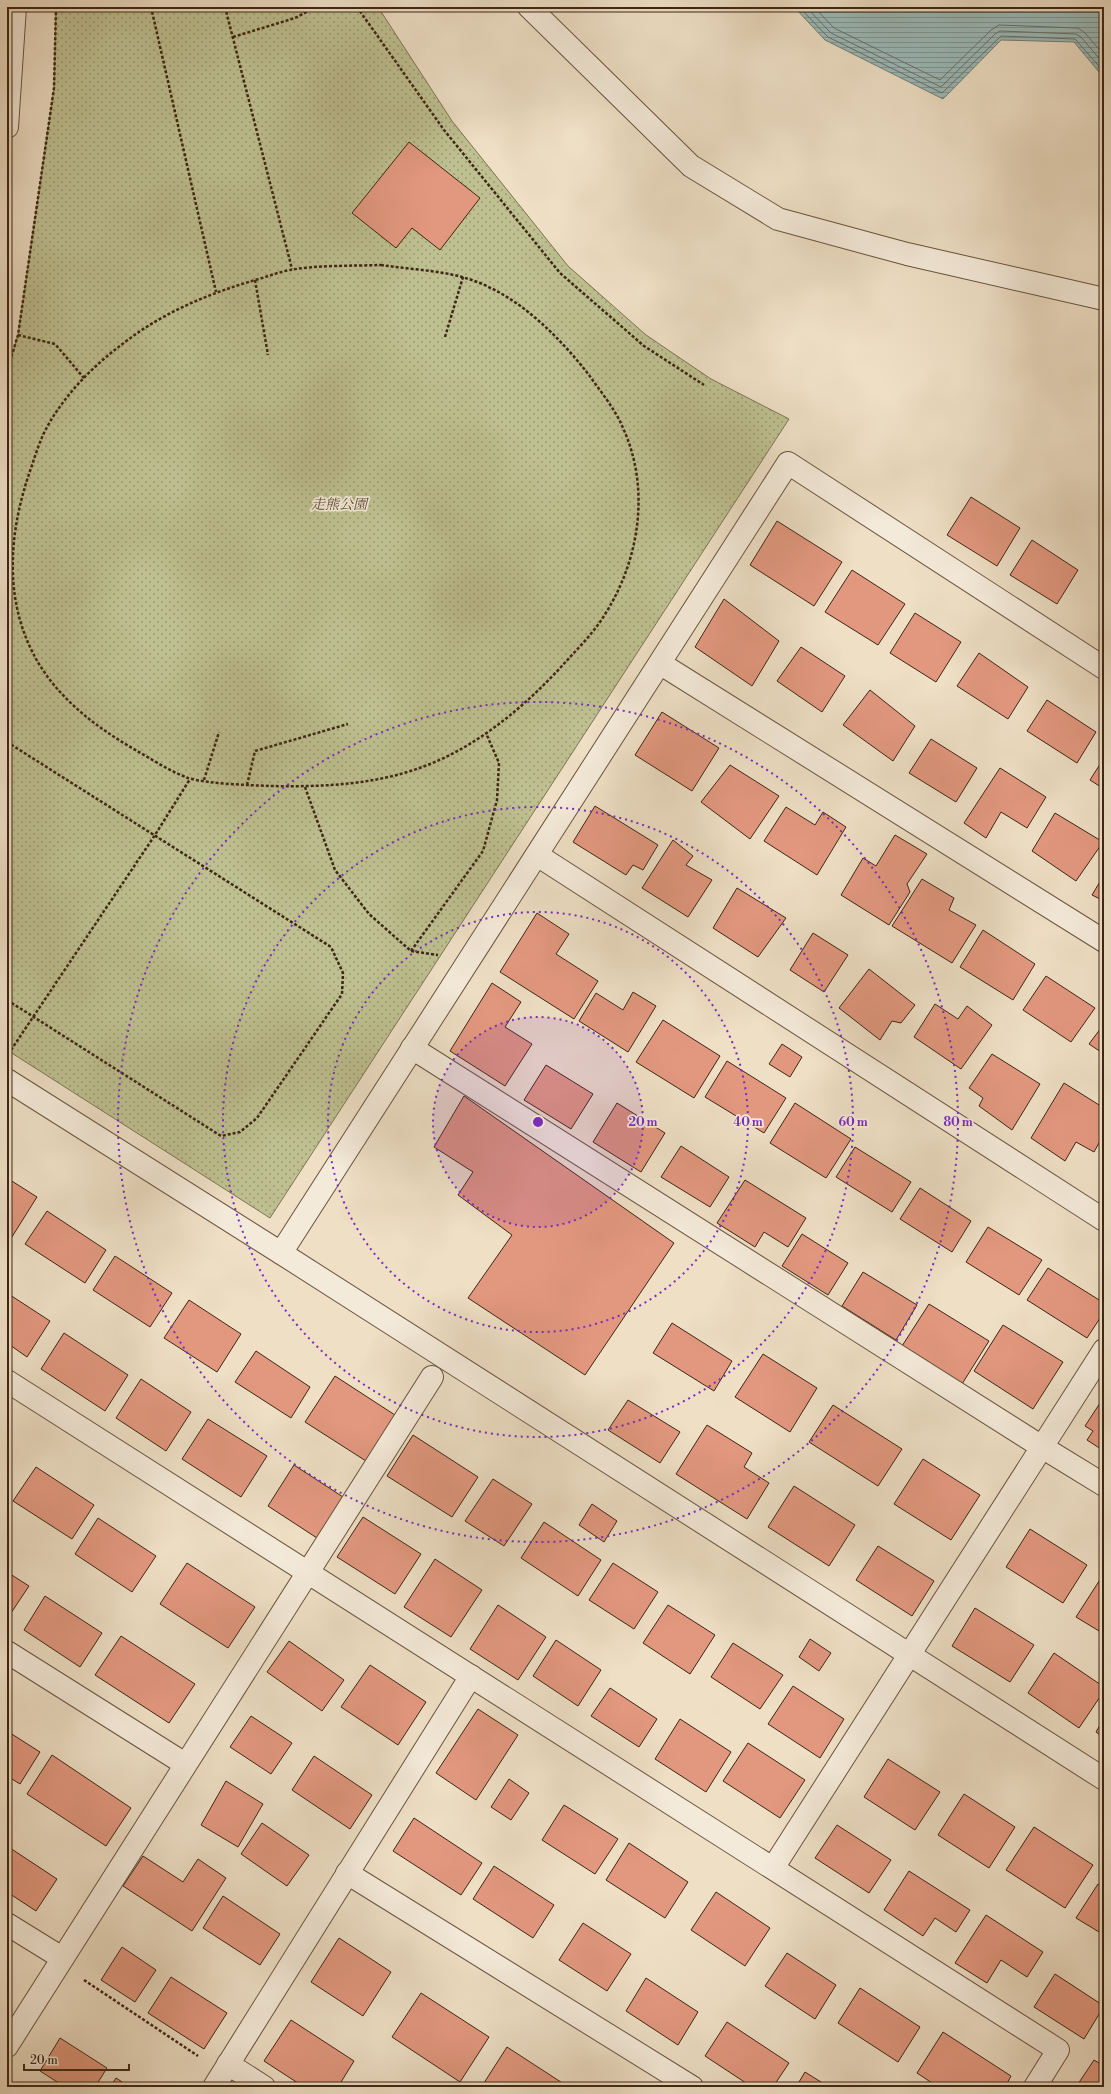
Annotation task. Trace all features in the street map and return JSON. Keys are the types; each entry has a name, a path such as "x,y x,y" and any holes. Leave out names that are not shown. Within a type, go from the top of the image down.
{"street":[{"path":"7,126 15,7"},
{"path":"529,7 691,166 778,219 907,254 1104,299"},
{"path":"281,1253 661,664 788,463 1104,668"},
{"path":"661,664 1104,941"},
{"path":"537,854 1104,1220"},
{"path":"412,1048 1042,1448 1104,1485"},
{"path":"7,1080 281,1253 1104,1779"},
{"path":"773,1868 911,1655 1104,1350"},
{"path":"7,2046 432,1377"},
{"path":"7,1381 1058,2050 1035,2087"},
{"path":"7,1652 185,1764"},
{"path":"214,2087 471,1676"},
{"path":"347,1873 692,2087"},
{"path":"7,1924 62,1958"},
{"path":"228,2064 264,2087"}],"path":[{"path":"7,371 18,335 54,88 56,7"},
{"path":"151,7 216,292"},
{"path":"225,7 292,269"},
{"path":"233,37 296,18 316,7"},
{"path":"357,7 444,130 560,272 644,346 704,386"},
{"path":"381,264 463,277 508,297 563,342 606,398 623,429 636,466 639,502 636,542 625,576 607,612 588,637 541,689 486,733 432,763 377,780 334,786 305,787 247,785 190,779 154,761 87,719 59,691 38,663 23,632 16,606 11,574 13,536 24,488 46,429 68,396 84,378 127,339 158,319 216,292 255,280 292,269 381,264"},
{"path":"445,337 463,277"},
{"path":"255,280 268,355"},
{"path":"18,335 55,344 84,378"},
{"path":"247,785 255,751 348,724"},
{"path":"204,780 219,732"},
{"path":"411,952 483,851 496,800 499,763 486,733"},
{"path":"7,742 331,947 343,973 342,994 257,1118 240,1132 221,1136 7,1000"},
{"path":"7,1055 155,835 190,779"},
{"path":"305,787 334,870 369,914 411,952 470,958"},
{"path":"82,1978 203,2060"}],"green space":[{"name":"走熊公園","path":"56,7 378,7 452,121 568,266 646,335 711,379 789,419 270,1218 7,1050 7,371 18,335 54,88"}],"water":[{"path":"794,7 1104,7 1104,78 1074,42 1001,40 943,99 825,40"}],"building":[{"path":"409,142 480,198 440,250 412,228 396,248 352,213"},
{"path":"971,497 1020,528 997,566 947,535"},
{"path":"777,521 842,562 814,606 750,565"},
{"path":"1032,540 1078,570 1057,604 1010,575"},
{"path":"852,570 905,604 878,645 825,612"},
{"path":"724,599 779,641 752,686 695,647"},
{"path":"915,613 961,642 936,682 890,653"},
{"path":"801,647 845,676 822,712 777,681"},
{"path":"979,653 1028,687 1008,719 957,686"},
{"path":"870,690 915,726 893,761 843,725"},
{"path":"1047,700 1096,732 1077,763 1027,731"},
{"path":"662,712 719,748 692,791 635,755"},
{"path":"931,739 977,768 956,802 909,773"},
{"path":"1104,758 1104,789 1090,780"},
{"path":"730,765 779,796 750,839 701,802"},
{"path":"1000,768 1046,797 1027,828 1001,812 986,838 964,823"},
{"path":"595,806 658,845 643,870 633,865 626,875 573,842"},
{"path":"786,807 815,825 823,812 846,827 817,875 764,841"},
{"path":"1055,813 1103,842 1076,881 1032,851"},
{"path":"895,835 927,854 907,884 910,892 889,925 841,895 863,858 876,866"},
{"path":"673,840 693,856 686,865 712,880 688,917 642,888"},
{"path":"1104,875 1104,901 1092,895"},
{"path":"922,879 954,898 949,910 976,925 952,963 892,926"},
{"path":"737,888 786,918 758,957 713,928"},
{"path":"537,913 569,934 556,954 598,981 574,1019 500,972"},
{"path":"983,930 1035,964 1013,1000 960,967"},
{"path":"813,933 848,955 824,992 790,970"},
{"path":"869,969 915,1005 901,1023 892,1021 880,1040 839,1008"},
{"path":"1046,976 1095,1008 1071,1042 1023,1010"},
{"path":"492,983 521,1002 505,1027 532,1044 505,1086 450,1051"},
{"path":"633,992 656,1006 628,1052 579,1021 596,993 623,1010"},
{"path":"935,1004 958,1019 967,1006 992,1025 961,1069 914,1037"},
{"path":"663,1020 720,1056 694,1098 636,1062"},
{"path":"1104,1024 1104,1054 1089,1044"},
{"path":"782,1044 802,1057 790,1077 769,1064"},
{"path":"992,1054 1040,1084 1012,1130 979,1106 983,1098 969,1088"},
{"path":"727,1061 786,1098 764,1133 705,1097"},
{"path":"546,1065 593,1094 571,1129 524,1100"},
{"path":"1064,1083 1104,1108 1104,1134 1094,1152 1076,1142 1065,1161 1031,1138"},
{"path":"464,1096 674,1243 585,1375 468,1298 512,1235 458,1195 473,1172 434,1147"},
{"path":"617,1103 665,1133 641,1172 593,1142"},
{"path":"795,1103 851,1139 826,1178 770,1143"},
{"path":"681,1146 729,1177 710,1207 661,1177"},
{"path":"855,1147 911,1182 892,1212 836,1177"},
{"path":"1104,1158 1104,1166 1100,1164"},
{"path":"7,1178 37,1197 10,1240 7,1239"},
{"path":"745,1180 806,1218 788,1247 764,1232 755,1247 717,1223"},
{"path":"920,1188 971,1221 952,1252 900,1219"},
{"path":"47,1211 106,1250 85,1283 25,1244"},
{"path":"988,1227 1042,1260 1019,1295 966,1262"},
{"path":"802,1234 848,1263 828,1295 782,1266"},
{"path":"115,1256 172,1293 150,1327 93,1290"},
{"path":"1048,1268 1104,1303 1104,1312 1087,1338 1027,1300"},
{"path":"863,1272 917,1305 896,1340 842,1306"},
{"path":"7,1293 50,1321 27,1357 7,1343"},
{"path":"189,1300 241,1334 217,1372 164,1338"},
{"path":"929,1304 989,1341 962,1384 902,1346"},
{"path":"672,1323 732,1361 714,1391 653,1353"},
{"path":"1003,1325 1063,1362 1033,1409 974,1371"},
{"path":"64,1333 128,1375 105,1411 41,1369"},
{"path":"256,1351 310,1387 291,1418 235,1382"},
{"path":"763,1354 817,1388 790,1432 735,1397"},
{"path":"335,1376 395,1415 366,1461 305,1422"},
{"path":"141,1379 191,1412 166,1451 116,1418"},
{"path":"628,1400 680,1432 660,1463 608,1430"},
{"path":"1102,1400 1104,1401 1104,1451 1087,1440 1093,1431 1085,1426"},
{"path":"833,1405 902,1449 878,1486 809,1442"},
{"path":"208,1419 267,1456 241,1497 182,1459"},
{"path":"707,1425 752,1453 744,1467 769,1483 747,1519 676,1474"},
{"path":"413,1435 478,1477 452,1517 387,1476"},
{"path":"923,1459 980,1495 951,1540 894,1504"},
{"path":"294,1465 343,1497 317,1538 268,1506"},
{"path":"36,1467 94,1505 72,1539 13,1501"},
{"path":"493,1479 532,1504 504,1546 465,1521"},
{"path":"794,1486 855,1525 829,1566 768,1527"},
{"path":"592,1504 617,1521 604,1542 579,1525"},
{"path":"363,1517 421,1554 395,1594 337,1557"},
{"path":"98,1518 156,1556 132,1592 75,1554"},
{"path":"544,1522 601,1560 578,1596 521,1558"},
{"path":"1030,1529 1087,1565 1063,1603 1006,1567"},
{"path":"878,1546 934,1581 912,1616 856,1580"},
{"path":"435,1559 482,1590 451,1637 404,1607"},
{"path":"187,1563 255,1607 228,1648 160,1604"},
{"path":"613,1563 658,1592 634,1629 589,1600"},
{"path":"7,1572 29,1586 7,1619"},
{"path":"1103,1575 1104,1576 1104,1634 1076,1617"},
{"path":"45,1596 102,1633 80,1667 24,1630"},
{"path":"498,1605 546,1637 518,1680 470,1649"},
{"path":"668,1605 715,1635 690,1674 643,1643"},
{"path":"975,1608 1034,1645 1010,1682 952,1646"},
{"path":"121,1636 195,1684 169,1723 95,1675"},
{"path":"810,1639 831,1653 819,1671 799,1657"},
{"path":"556,1640 601,1670 578,1706 533,1676"},
{"path":"289,1641 344,1680 322,1711 267,1672"},
{"path":"733,1643 783,1675 760,1709 711,1677"},
{"path":"1054,1653 1104,1687 1104,1691 1079,1728 1028,1693"},
{"path":"370,1665 426,1702 398,1745 341,1707"},
{"path":"793,1686 844,1719 820,1758 768,1724"},
{"path":"610,1688 657,1719 639,1747 591,1716"},
{"path":"478,1709 518,1735 476,1800 436,1773"},
{"path":"251,1716 292,1743 271,1774 230,1747"},
{"path":"1104,1718 1104,1738 1096,1732"},
{"path":"680,1719 731,1752 706,1792 655,1759"},
{"path":"7,1731 40,1752 20,1784 7,1776"},
{"path":"748,1743 805,1780 780,1818 723,1781"},
{"path":"52,1755 131,1808 106,1846 27,1794"},
{"path":"314,1756 372,1795 350,1829 292,1790"},
{"path":"888,1759 940,1792 915,1830 864,1797"},
{"path":"509,1779 529,1793 511,1820 491,1807"},
{"path":"226,1781 263,1804 238,1847 201,1825"},
{"path":"964,1794 1015,1827 989,1868 938,1835"},
{"path":"564,1805 618,1839 595,1874 542,1840"},
{"path":"414,1818 482,1863 461,1895 393,1851"},
{"path":"262,1823 309,1855 287,1886 241,1854"},
{"path":"837,1825 891,1860 869,1893 815,1858"},
{"path":"1034,1827 1093,1865 1065,1908 1006,1870"},
{"path":"629,1843 688,1882 665,1918 606,1880"},
{"path":"7,1846 57,1879 36,1911 7,1892"},
{"path":"143,1856 183,1882 198,1859 226,1878 192,1931 123,1886"},
{"path":"494,1866 554,1905 533,1938 473,1899"},
{"path":"909,1871 970,1910 956,1932 935,1918 923,1936 884,1910"},
{"path":"1098,1884 1104,1888 1104,1935 1076,1918"},
{"path":"716,1892 770,1928 745,1966 691,1930"},
{"path":"223,1896 280,1934 260,1965 203,1928"},
{"path":"986,1915 1043,1952 1027,1977 1001,1960 987,1983 955,1963"},
{"path":"583,1923 631,1954 607,1991 559,1960"},
{"path":"339,1938 391,1972 363,2016 311,1982"},
{"path":"122,1947 156,1970 135,2002 101,1980"},
{"path":"787,1953 836,1985 815,2019 765,1986"},
{"path":"1055,1974 1104,2006 1084,2039 1034,2007"},
{"path":"171,1977 227,2013 204,2049 148,2013"},
{"path":"646,1978 698,2012 678,2045 626,2011"},
{"path":"860,1988 920,2027 898,2062 838,2023"},
{"path":"421,1993 489,2037 460,2082 392,2037"},
{"path":"291,2020 354,2061 338,2087 304,2087 264,2061"},
{"path":"1104,2021 1104,2030 1100,2027"},
{"path":"727,2022 789,2063 773,2087 752,2087 705,2056"},
{"path":"943,2032 1011,2076 1005,2087 938,2087 917,2073"},
{"path":"60,2038 107,2068 95,2087 65,2087 40,2071"},
{"path":"507,2047 567,2086 567,2087 482,2086"},
{"path":"1094,2060 1104,2066 1104,2087 1076,2087"},
{"path":"805,2072 829,2087 796,2087"},
{"path":"116,2078 130,2087 110,2087"}]}
